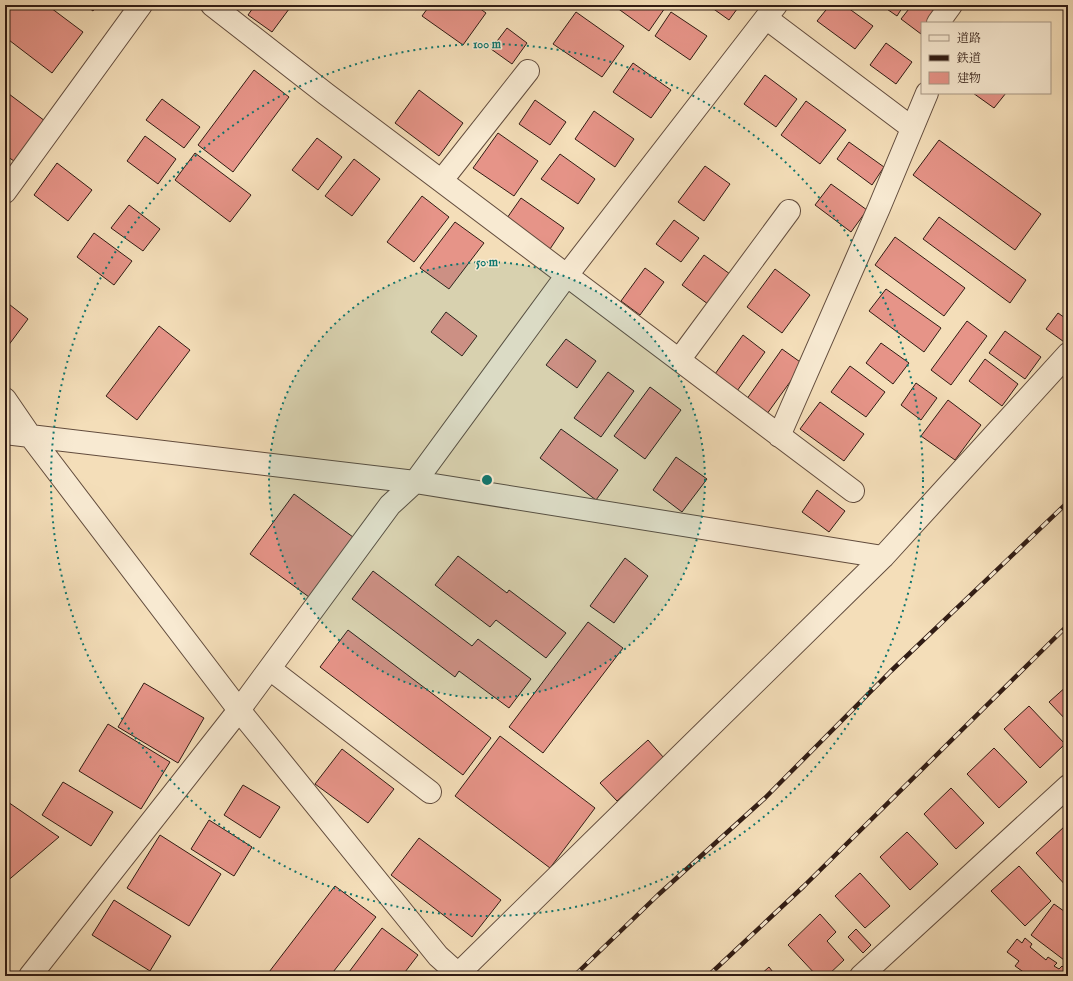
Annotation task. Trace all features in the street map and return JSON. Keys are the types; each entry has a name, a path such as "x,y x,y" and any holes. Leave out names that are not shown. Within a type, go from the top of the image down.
{"street":[{"path":"5,192 141,5"},
{"path":"212,5 566,275 853,491"},
{"path":"939,22 951,5"},
{"path":"30,976 239,710 390,505 415,482 566,275 771,11 912,128"},
{"path":"442,180 528,71"},
{"path":"779,436 880,208 927,94"},
{"path":"679,360 789,211"},
{"path":"5,399 31,437 239,710 438,956 457,975 883,557 1068,354"},
{"path":"5,433 415,482 883,557"},
{"path":"270,669 430,792"},
{"path":"861,976 1068,786"}],"building":[{"path":"5,5 13,5 17,8 20,5 47,5 83,32 52,73 5,37"},
{"path":"85,5 97,5 93,11"},
{"path":"255,5 292,5 272,32 248,15"},
{"path":"430,5 475,5 486,13 463,45 422,16"},
{"path":"613,5 667,5 649,31"},
{"path":"708,5 740,5 729,20"},
{"path":"830,5 844,5 873,26 855,49 817,21"},
{"path":"881,5 904,5 897,16"},
{"path":"912,5 942,5 930,22 921,22 921,34 901,19"},
{"path":"576,12 624,46 602,77 553,44"},
{"path":"671,12 707,36 690,60 655,36"},
{"path":"507,28 527,43 512,64 491,49"},
{"path":"886,43 912,62 896,84 870,65"},
{"path":"633,63 671,90 651,118 613,92"},
{"path":"254,70 289,97 233,172 198,145"},
{"path":"765,75 797,99 776,127 744,104"},
{"path":"419,90 463,123 439,156 395,123"},
{"path":"5,91 45,121 14,161 5,155"},
{"path":"974,94 1005,94 994,108"},
{"path":"162,99 200,127 184,148 146,120"},
{"path":"535,100 566,122 550,145 519,124"},
{"path":"806,101 846,130 820,164 781,135"},
{"path":"594,111 634,139 615,167 575,139"},
{"path":"498,133 538,161 514,196 473,168"},
{"path":"145,136 176,159 158,184 127,161"},
{"path":"317,138 342,157 318,190 292,170"},
{"path":"939,140 1041,214 1015,250 913,175"},
{"path":"849,142 884,167 872,185 837,159"},
{"path":"195,153 251,195 230,222 175,180"},
{"path":"560,154 595,179 578,204 541,179"},
{"path":"354,159 380,179 352,216 325,196"},
{"path":"57,163 92,190 68,221 34,195"},
{"path":"705,166 730,184 704,221 678,202"},
{"path":"831,184 867,210 851,232 815,205"},
{"path":"422,196 449,217 414,262 387,242"},
{"path":"521,198 564,228 550,249 507,218"},
{"path":"129,205 160,229 143,251 111,228"},
{"path":"939,217 1026,280 1010,303 923,239"},
{"path":"674,220 699,238 681,262 656,244"},
{"path":"455,222 484,243 449,289 420,268"},
{"path":"94,233 132,261 114,285 77,257"},
{"path":"895,237 965,288 944,316 875,265"},
{"path":"704,255 734,277 712,307 682,285"},
{"path":"645,268 664,282 640,315 621,301"},
{"path":"775,269 810,295 782,333 747,307"},
{"path":"886,289 941,328 924,352 869,311"},
{"path":"5,301 28,319 5,350"},
{"path":"446,312 477,336 462,356 431,332"},
{"path":"1058,313 1068,320 1067,344 1046,329"},
{"path":"967,321 987,336 951,385 931,370"},
{"path":"159,326 190,350 137,420 106,396"},
{"path":"1005,331 1041,357 1025,379 989,353"},
{"path":"743,335 765,352 737,391 715,374"},
{"path":"566,339 596,361 577,388 546,365"},
{"path":"881,343 909,363 893,384 866,363"},
{"path":"782,349 803,364 764,418 744,403"},
{"path":"985,359 1018,384 1002,406 969,381"},
{"path":"850,366 885,392 866,417 831,392"},
{"path":"608,372 634,391 601,437 574,418"},
{"path":"916,383 937,398 921,420 901,405"},
{"path":"650,387 681,410 645,459 614,436"},
{"path":"948,400 981,425 955,460 921,436"},
{"path":"820,402 864,434 844,461 800,429"},
{"path":"561,429 618,470 596,500 540,458"},
{"path":"676,457 707,479 682,512 653,490"},
{"path":"817,490 845,511 829,532 802,512"},
{"path":"294,494 353,537 309,597 250,554"},
{"path":"458,556 507,593 509,590 566,633 546,658 496,620 490,627 435,585"},
{"path":"625,558 648,576 614,623 590,606"},
{"path":"373,571 472,646 478,639 531,679 509,708 459,671 455,677 352,599"},
{"path":"588,622 623,648 543,753 509,727"},
{"path":"348,630 491,738 463,775 320,667"},
{"path":"144,683 204,718 178,763 118,727"},
{"path":"1068,685 1068,722 1049,702"},
{"path":"1029,706 1065,744 1040,768 1004,729"},
{"path":"108,724 170,762 141,809 79,771"},
{"path":"500,736 595,808 550,868 455,796"},
{"path":"648,740 664,758 617,801 600,783"},
{"path":"994,748 1027,782 999,808 967,774"},
{"path":"342,749 394,789 368,823 315,784"},
{"path":"63,782 113,812 91,846 42,815"},
{"path":"243,785 280,807 260,838 224,815"},
{"path":"951,788 984,823 956,849 924,814"},
{"path":"5,800 59,837 5,883"},
{"path":"209,820 252,847 234,876 191,849"},
{"path":"1065,826 1068,830 1068,888 1036,853"},
{"path":"907,832 938,864 910,890 880,857"},
{"path":"160,835 221,874 189,926 127,888"},
{"path":"419,838 501,900 472,937 391,875"},
{"path":"1019,866 1051,901 1025,926 991,891"},
{"path":"860,873 890,906 865,928 835,896"},
{"path":"335,886 376,917 330,976 266,976"},
{"path":"114,900 171,936 150,971 92,935"},
{"path":"1054,904 1068,914 1068,963 1031,935"},
{"path":"820,914 836,932 827,941 844,960 827,976 817,976 788,945"},
{"path":"382,928 418,955 402,976 346,976"},
{"path":"856,929 871,945 863,953 848,937"},
{"path":"1025,938 1032,944 1030,947 1046,960 1048,957 1057,963 1054,966 1059,969 1062,966 1068,971 1066,974 1068,976 1029,976 1015,966 1019,961 1007,952 1017,939 1022,943"},
{"path":"769,967 776,976 759,976"}],"railway":[{"path":"574,976 658,895 765,798 891,671 1068,502"},
{"path":"708,976 804,886 1068,625"}]}
